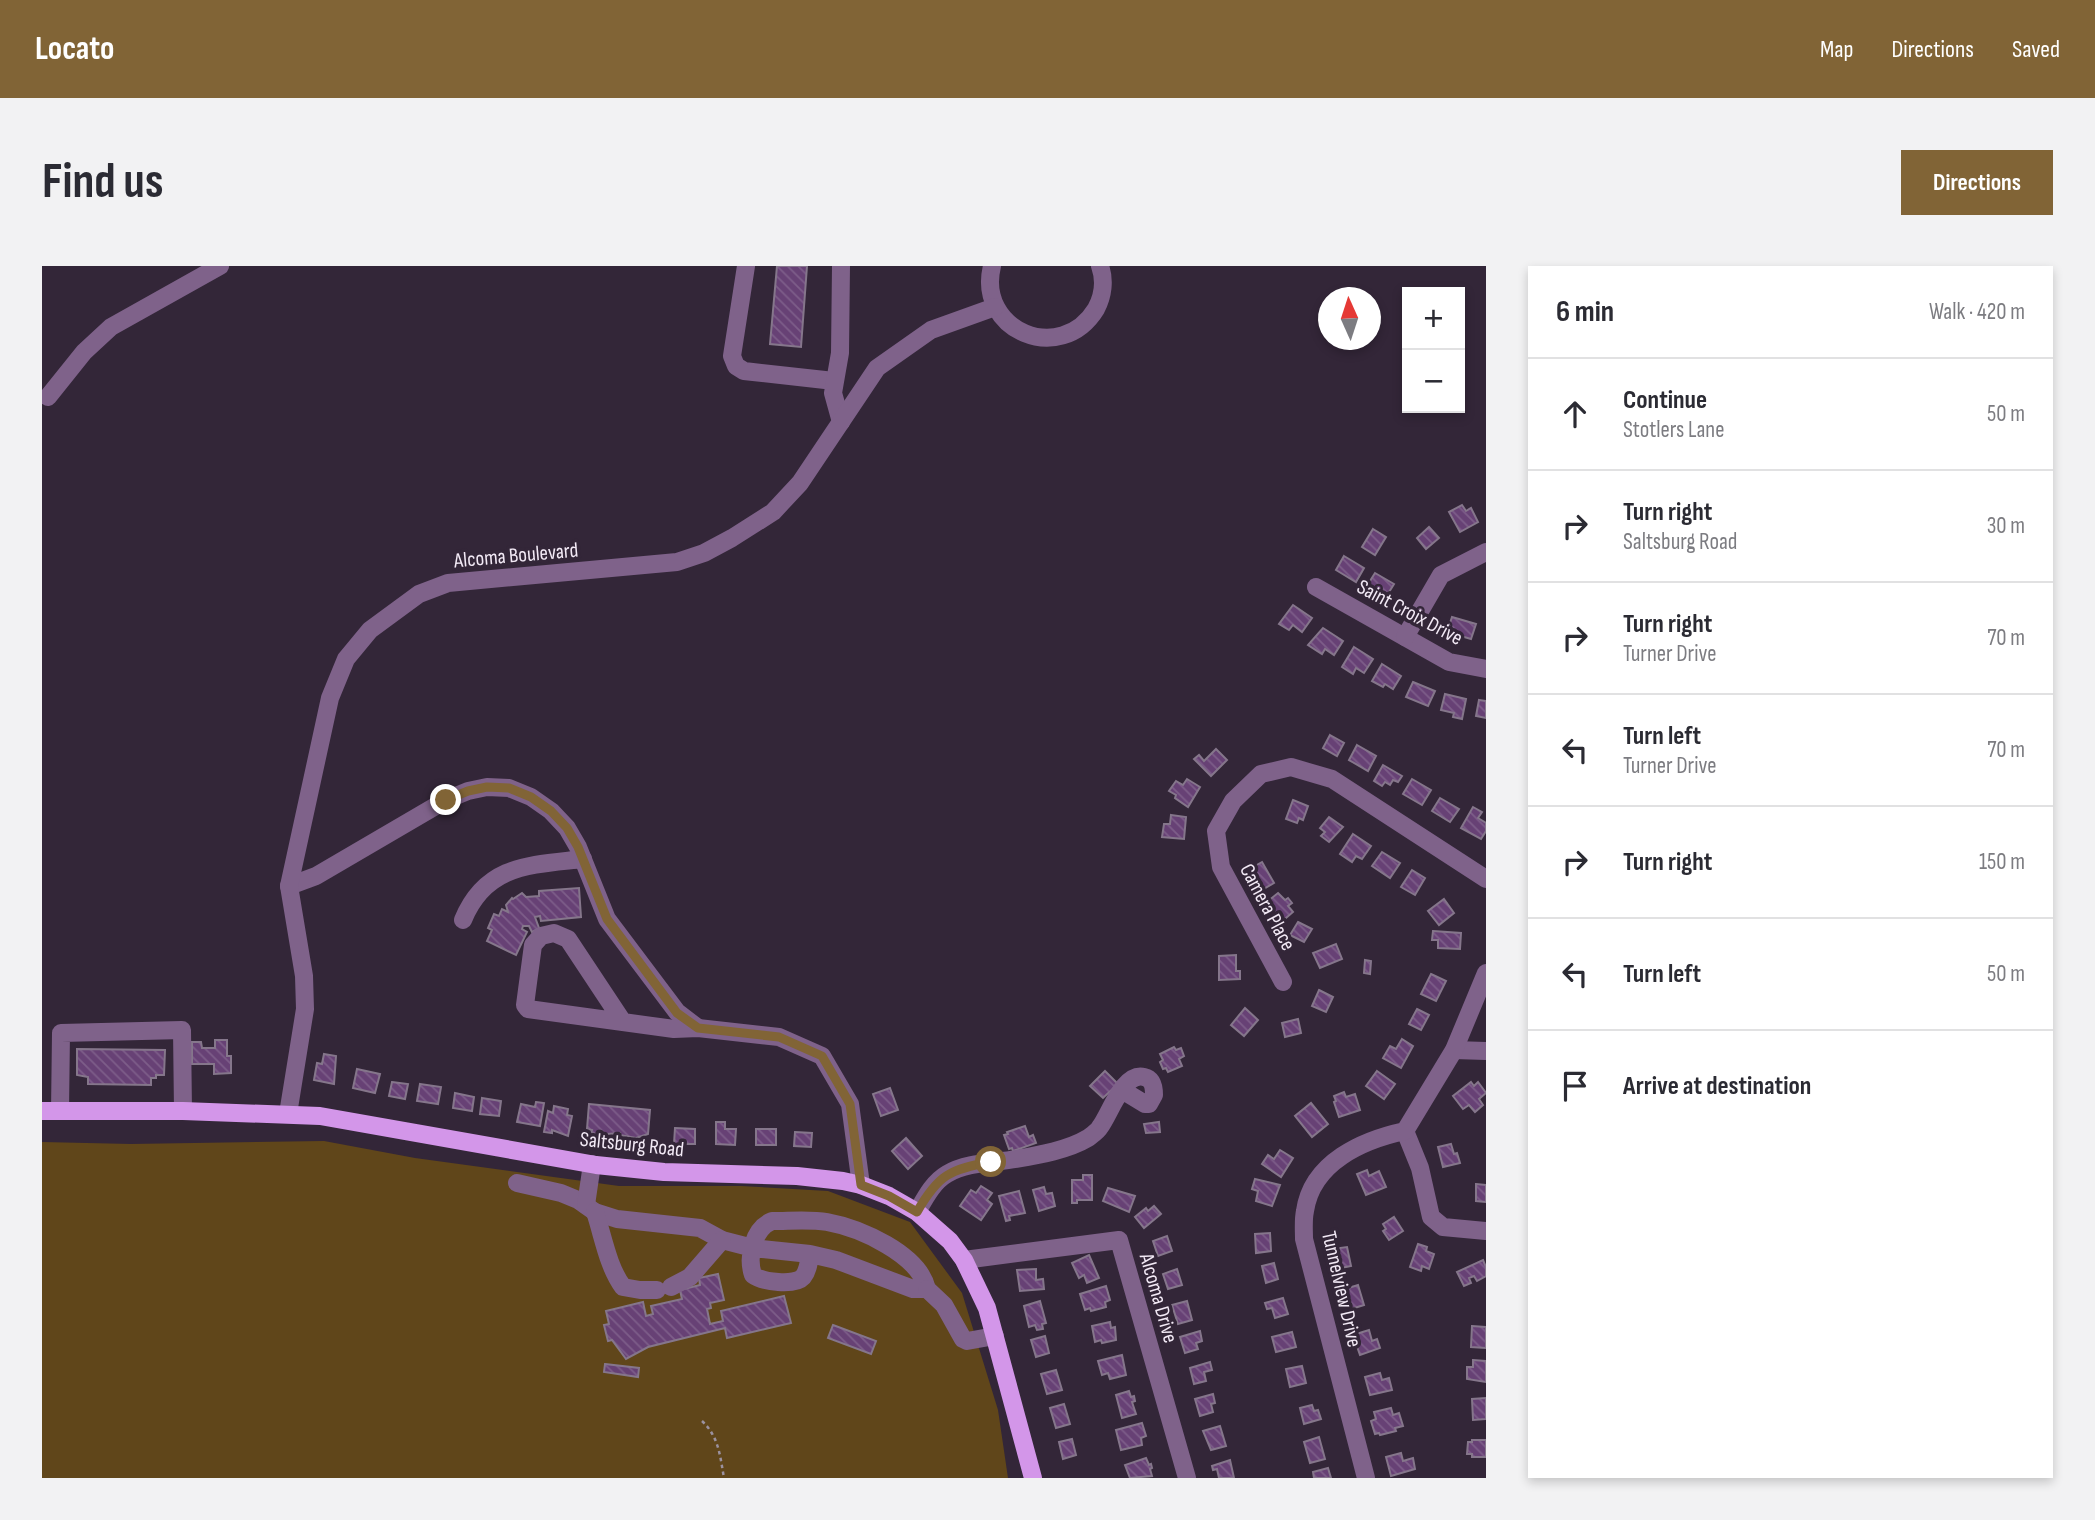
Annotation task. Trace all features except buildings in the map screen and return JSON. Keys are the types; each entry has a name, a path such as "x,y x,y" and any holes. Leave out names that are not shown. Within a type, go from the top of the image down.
{"main road":[{"name":"Saltsburg Road","path":"51,1111 288,1114 360,1121 592,1164 664,1172 797,1176 861,1185 889,1196 917,1212 950,1241 964,1260 976,1282 995,1336 1032,1478"}],"street":[{"path":"48,397 83,352 111,327 220,266"},
{"path":"746,266 732,356 736,366 744,371 834,381"},
{"path":"841,266 841,353 833,393 841,422"},
{"path":"992,266 989,279 995,307 1008,324 1023,333 1040,338 1060,337 1079,328 1089,319 1103,289 1100,266"},
{"name":"Alcoma Boulevard","path":"288,1114 305,1009 304,976 289,886 330,698 346,659 370,630 419,594 448,583 677,562 704,553 773,512 800,483 877,368 931,330 995,307"},
{"path":"1405,637 1441,575 1486,552"},
{"name":"Saint Croix Drive","path":"1316,587 1450,662 1486,669"},
{"name":"Camera Place","path":"1283,982 1221,867 1216,831 1233,801 1261,774 1292,767 1332,779 1486,878"},
{"path":"289,886 316,876 446,800 487,787 509,788 531,797 551,811 567,828 583,859 607,919 677,1013 698,1028"},
{"path":"463,920 478,894 500,876 526,866 583,859"},
{"path":"623,1022 568,939 554,933 541,936 533,945 526,1007 623,1022 674,1029 698,1028 779,1037 822,1056 850,1104 861,1185"},
{"path":"1486,973 1454,1050 1405,1131 1420,1168 1431,1217 1443,1227 1486,1231"},
{"path":"51,1111 61,1033 182,1030 183,1111"},
{"path":"1454,1050 1486,1051"},
{"path":"917,1212 937,1181 956,1169 1040,1154 1088,1138 1099,1129 1122,1090"},
{"name":"Tunnelview Drive","path":"1366,1478 1304,1239 1305,1209 1315,1185 1331,1165 1352,1148 1377,1137 1405,1131"},
{"path":"592,1164 590,1208 623,1287 640,1290 664,1288 690,1277 722,1240"},
{"path":"516,1183 561,1193 617,1219 700,1228 722,1240 753,1248 810,1254 836,1260 913,1289 927,1289"},
{"path":"810,1254 807,1270 801,1279 793,1282 763,1281 753,1275 750,1266 753,1248 762,1227 772,1221 841,1225 864,1233 894,1250 924,1277 927,1289 944,1306 963,1339 967,1341 995,1336"},
{"name":"Alcoma Drive","path":"964,1260 1119,1240 1187,1478"}],"path":[{"path":"702,1421 715,1437 724,1478"}],"shaded area":[{"path":"324,1141 415,1158 619,1186 741,1186 828,1191 910,1222 962,1293 998,1410 1008,1478 42,1478 42,1142 131,1144"}],"route":[{"path":"446,800 487,787 509,788 531,797 551,811 567,828 578,847 607,919 677,1013 698,1028 779,1037 822,1056 850,1104 861,1185 902,1202 917,1212 928,1192 946,1174 956,1169 991,1162"}]}
